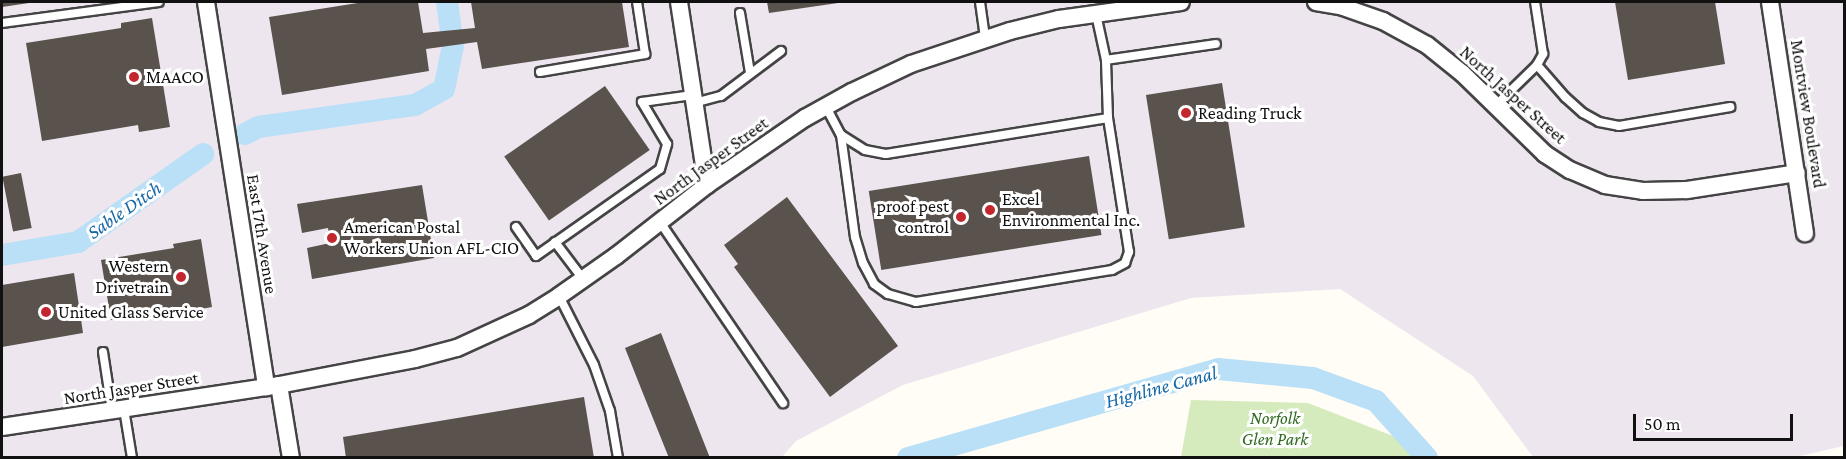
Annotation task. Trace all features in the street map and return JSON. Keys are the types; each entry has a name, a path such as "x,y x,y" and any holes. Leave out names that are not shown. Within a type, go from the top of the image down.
{"street":[{"name":"East 17th Avenue","path":"206,2 273,386 291,458"},
{"path":"679,2 707,185"},
{"name":"North Jasper Street","path":"2,427 273,386 415,359 458,348 529,315 583,279 707,185 826,107 911,64 985,38 1059,19 1181,2"},
{"name":"North Jasper Street","path":"1316,2 1343,7 1383,21 1427,45 1462,73 1545,154 1570,170 1605,185 1643,191 1687,190 1797,173"},
{"name":"Montview Boulevard","path":"1770,2 1805,233"}],"lane":[{"path":"2,24 160,2"},
{"path":"540,72 645,54 637,2"},
{"path":"980,2 985,38"},
{"path":"1495,106 1537,64 1543,54 1534,2"},
{"path":"740,13 750,73"},
{"path":"826,107 841,135 855,237 863,263 874,284 888,294 916,302 1112,270 1125,263 1129,252 1108,118 1106,60 1096,14"},
{"path":"1106,60 1216,44"},
{"path":"516,227 536,256 660,169 667,144 642,102 721,96 781,51"},
{"path":"1537,64 1565,97 1583,113 1599,122 1619,126 1730,107"},
{"path":"841,135 865,150 886,154 1108,118"},
{"path":"660,222 783,403"},
{"path":"555,242 583,279"},
{"path":"559,296 594,365 610,411 618,458"},
{"path":"103,352 132,458"}],"shaded area":[{"path":"2,2 1844,2 1844,446 1791,458 1533,457 1473,376 1340,289 1191,298 903,385 796,441 782,457 2,457"}],"green space":[{"name":"Norfolk Glen Park","path":"1191,400 1308,403 1398,438 1413,457 1181,457"}],"building":[{"path":"2,2 29,2 29,3 2,7"},
{"path":"364,2 418,2 423,33 475,28 471,2 622,2 629,47 482,69 477,42 426,49 429,71 282,95 269,17"},
{"path":"767,2 838,2 838,3 769,13"},
{"path":"1615,2 1715,2 1725,64 1628,80"},
{"path":"152,18 170,127 139,132 138,125 42,141 26,43 121,28 121,23"},
{"path":"1222,83 1245,227 1169,239 1146,95"},
{"path":"605,86 650,150 549,220 504,157"},
{"path":"1089,156 1102,235 881,270 869,191"},
{"path":"21,173 32,228 13,232 2,177"},
{"path":"422,185 434,258 312,279 307,248 330,243 328,228 302,233 297,204"},
{"path":"787,197 898,346 830,397 734,267 738,264 724,245"},
{"path":"201,239 212,307 184,312 183,308 111,320 101,260 174,248 173,244"},
{"path":"74,273 83,333 2,347 2,285"},
{"path":"661,333 710,458 669,458 625,348"},
{"path":"584,397 594,458 346,458 343,437"}],"waterway":[{"path":"245,134 258,127 415,105 444,89 453,46 447,2"},
{"name":"Sable Ditch","path":"2,255 78,242 203,154"},
{"name":"Highline Canal","path":"908,458 1218,369 1313,378 1376,401 1427,458"}],"place":[{"name":"MAACO","path":"134,77"},
{"name":"Reading Truck","path":"1186,113"},
{"name":"Excel Environmental Inc.","path":"990,210"},
{"name":"proof pest control","path":"961,217"},
{"name":"American Postal Workers Union AFL-CIO","path":"332,238"},
{"name":"Western Drivetrain","path":"181,277"},
{"name":"United Glass Service","path":"46,312"}]}
